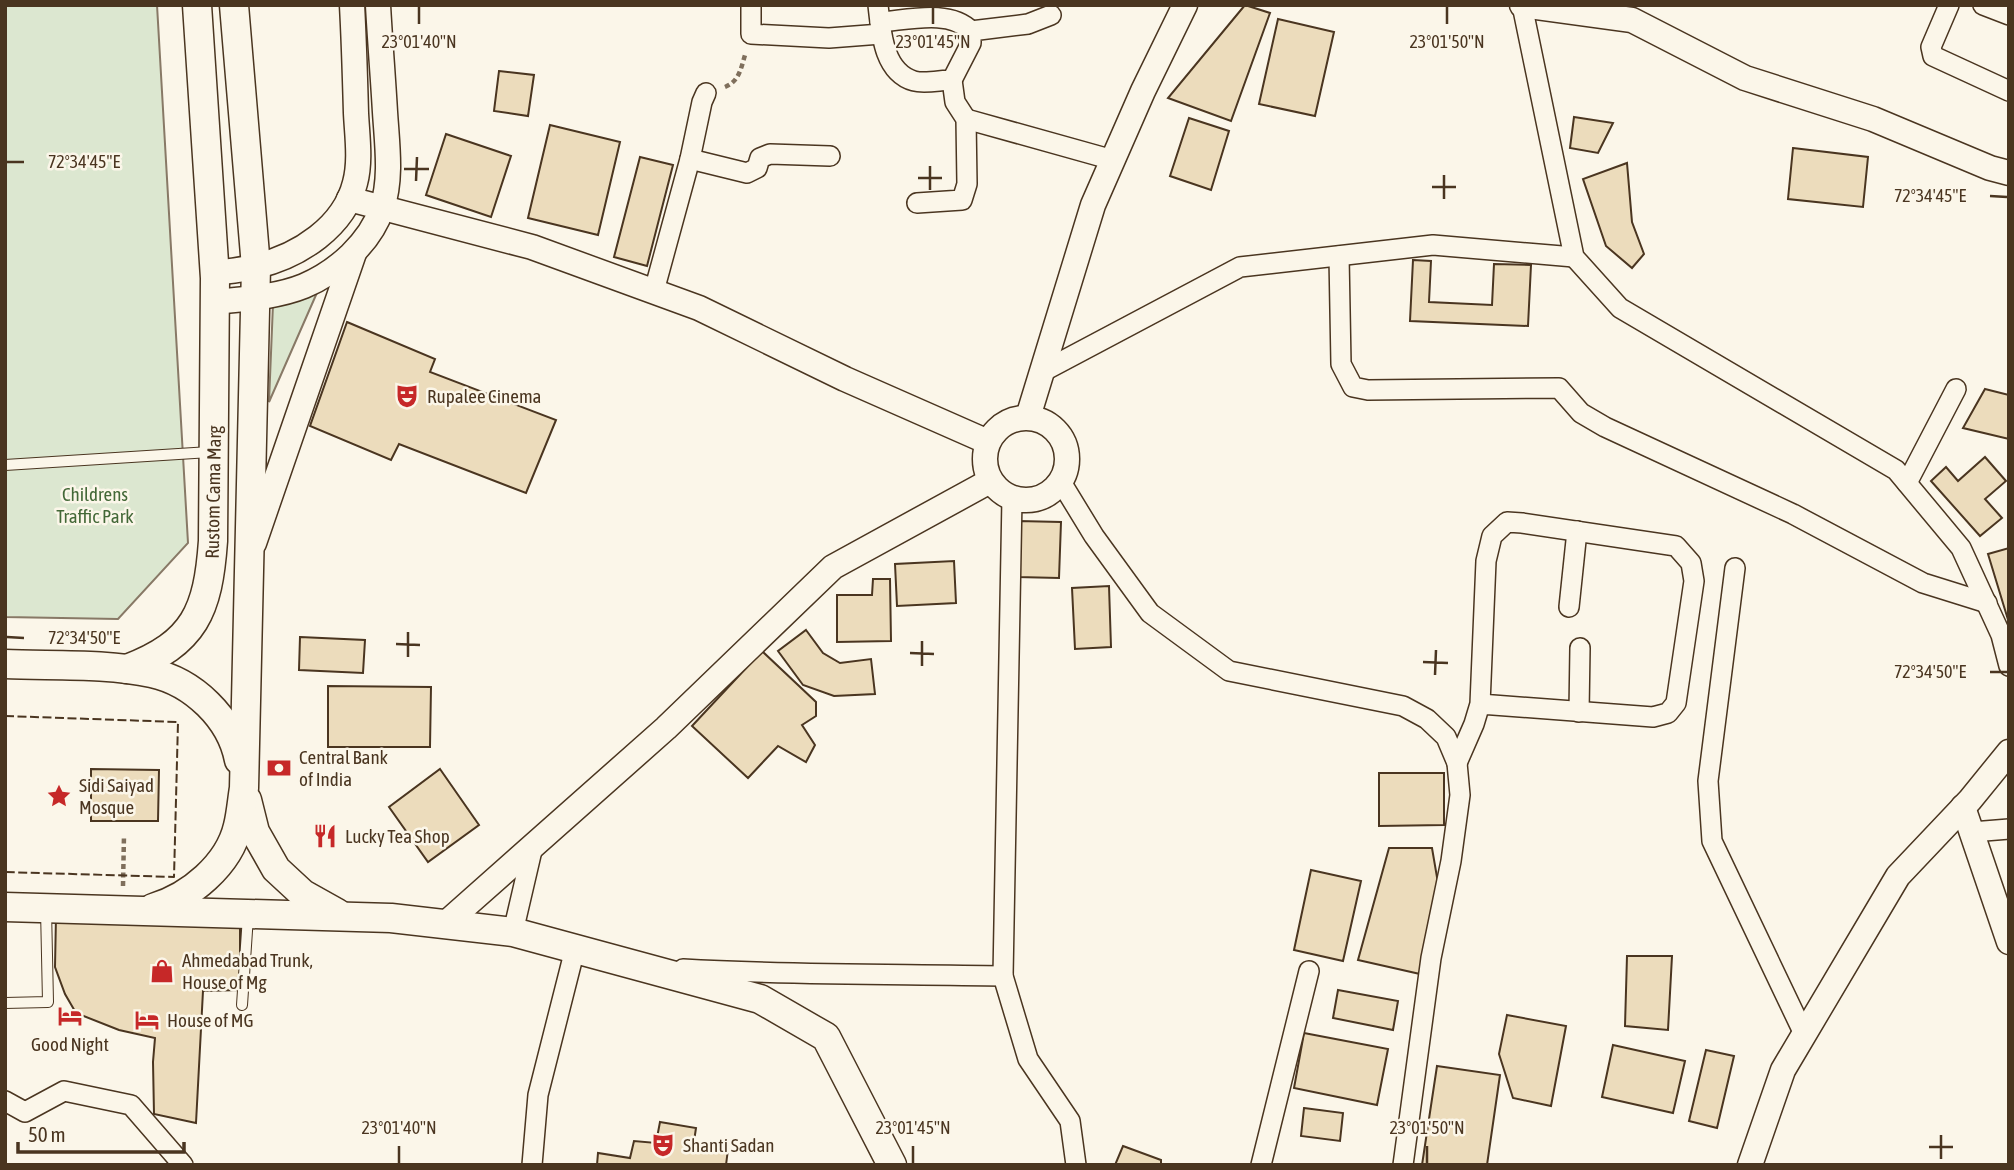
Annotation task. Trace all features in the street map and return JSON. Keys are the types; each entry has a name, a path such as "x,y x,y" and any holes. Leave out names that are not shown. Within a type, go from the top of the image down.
{"main road":[{"name":"Rustom Cama Marg","path":"127,669 154,659 181,640 200,611 211,576 215,302 197,5"},
{"name":"Rustom Cama Marg","path":"134,910 169,903 192,891 219,864 238,829 244,788 256,267 234,5"},
{"path":"5,664 127,669"},
{"name":"Rustom Cama Marg","path":"127,669 154,673 180,683 215,711 228,729 237,749 244,788"},
{"path":"244,788 255,832 276,869 303,894 343,916"},
{"path":"5,907 391,918 513,932 760,999 826,1037 892,1165"}],"street":[{"path":"214,273 256,267 309,244 332,225 349,199 356,182 358,156 352,5"},
{"path":"215,302 256,298 304,286 333,269 369,235 382,208 389,164 378,5"},
{"path":"751,5 751,34 830,38 879,20 929,18 961,22 971,31 971,43 952,80 955,102 966,119 967,184 962,200 917,203"},
{"path":"1028,417 1093,205 1185,5"},
{"path":"2009,173 1990,168 1874,119 1745,78 1632,20 1522,5 1574,257 1620,308 1896,470 1961,548 2001,635 2009,666"},
{"path":"1949,5 1931,47 1933,56 2009,91"},
{"path":"1983,5 2009,15"},
{"path":"971,31 1028,24 1051,15"},
{"path":"879,20 892,65 903,75 915,81 952,80"},
{"path":"654,291 706,93"},
{"path":"966,119 1113,160"},
{"path":"690,159 747,173 757,168 760,158 771,153 830,156"},
{"path":"349,199 532,247 699,308 845,379 988,442"},
{"path":"1040,373 1240,267 1433,245 1574,257"},
{"path":"251,552 354,252"},
{"path":"1339,256 1341,363 1353,387 1368,390 1559,388 1581,412 1605,427 1793,514 1923,583 1987,603"},
{"path":"1907,483 1956,389"},
{"path":"1028,417 1046,422 1057,430 1068,456 1061,482 1039,499 1025,501 1012,498 990,481 985,454 988,442 1006,422 1028,417"},
{"path":"445,924 666,728 833,567 990,481"},
{"path":"1061,482 1094,536 1150,613 1229,671 1403,706 1427,719 1446,737 1457,763 1460,795 1451,861 1432,958 1403,1165"},
{"path":"1012,498 1003,976 1028,1059 1070,1121 1076,1165"},
{"path":"1457,763 1480,704 1486,561 1492,536 1507,522 1676,546 1691,563 1694,581 1676,703 1668,713 1653,717 1480,704"},
{"path":"1569,607 1577,531"},
{"path":"1735,568 1708,780 1712,841 1804,1034"},
{"path":"1579,712 1580,648"},
{"path":"1749,1165 1783,1070 1898,876 1963,807 2009,752"},
{"path":"1963,807 2009,942"},
{"path":"1972,832 2009,829"},
{"path":"513,932 533,846"},
{"path":"532,1165 538,1095 575,949"},
{"path":"639,966 778,975 825,973 1003,976"},
{"path":"1261,1165 1309,971"},
{"path":"5,1101 25,1112 64,1091 131,1105 183,1165"}],"lane":[{"path":"5,465 214,452"},
{"path":"5,1003 48,1002 46,907"},
{"path":"242,1005 248,915"}],"path":[{"path":"706,93 733,84 738,77 751,34"},
{"path":"124,835 134,910"}],"green space":[{"name":"Childrens Traffic Park","path":"5,5 157,5 188,543 118,619 5,617"},
{"path":"323,279 269,402 273,304"}],"building":[{"path":"1245,5 1270,13 1231,121 1168,98"},
{"path":"1278,19 1334,32 1315,116 1259,104"},
{"path":"499,71 534,75 528,116 494,111"},
{"path":"1574,117 1613,123 1598,153 1570,148"},
{"path":"1189,118 1229,131 1211,190 1170,176"},
{"path":"550,125 620,142 598,235 528,218"},
{"path":"446,134 511,156 491,217 426,195"},
{"path":"1793,148 1868,157 1863,207 1788,199"},
{"path":"640,157 673,165 647,266 614,257"},
{"path":"1627,163 1632,222 1644,254 1632,268 1606,246 1583,179"},
{"path":"1413,260 1431,261 1429,302 1492,305 1494,264 1531,265 1528,326 1410,321"},
{"name":"Rupalee Cinema","path":"347,322 435,359 430,372 556,420 526,493 399,444 391,460 310,426"},
{"path":"1985,389 2009,395 2009,439 1963,428"},
{"path":"1985,457 2006,481 1985,499 2002,518 1980,536 1931,481 1946,467 1958,481"},
{"path":"1018,521 1061,522 1059,578 1017,577"},
{"path":"2009,548 2009,623 1988,554"},
{"path":"954,561 956,603 897,606 895,564"},
{"path":"873,579 890,579 891,641 837,642 837,595 872,595"},
{"path":"1109,586 1111,647 1075,649 1072,588"},
{"path":"806,630 823,653 840,663 871,659 875,694 834,696 803,685 778,651"},
{"path":"300,637 365,640 363,673 299,670"},
{"path":"762,651 816,702 816,716 802,725 815,745 806,762 778,746 748,778 692,726"},
{"path":"328,686 431,687 430,747 328,747"},
{"name":"Sidi Saiyad Mosque","path":"91,769 159,770 158,821 91,821"},
{"path":"440,769 479,825 428,862 389,807"},
{"path":"1379,773 1444,773 1444,825 1379,826"},
{"path":"1389,848 1432,848 1438,883 1420,974 1358,960"},
{"path":"1311,870 1361,881 1343,961 1294,950"},
{"name":"House of MG","path":"56,916 240,920 240,990 203,991 196,1123 154,1114 155,1038 119,1030 76,1013 65,994 55,967"},
{"path":"1627,956 1672,956 1668,1030 1625,1026"},
{"path":"1338,990 1398,1001 1393,1030 1333,1018"},
{"path":"1507,1015 1566,1026 1551,1106 1513,1098 1499,1054"},
{"path":"1304,1033 1388,1049 1377,1105 1294,1088"},
{"path":"1613,1045 1685,1061 1673,1113 1602,1097"},
{"path":"1706,1050 1734,1056 1717,1128 1689,1121"},
{"path":"1437,1066 1500,1075 1487,1165 1422,1165"},
{"path":"1304,1108 1343,1113 1340,1141 1301,1136"},
{"name":"Shanti Sadan","path":"660,1122 696,1128 693,1148 728,1149 726,1165 597,1165 598,1153 630,1158 634,1141 656,1143"},
{"path":"1123,1146 1161,1160 1161,1165 1115,1165"}],"fence":[{"path":"5,716 178,722 174,877 5,872"}],"place":[{"name":"Rupalee Cinema","path":"407,396"},
{"name":"Central Bank of India","path":"279,768"},
{"name":"Sidi Saiyad Mosque","path":"59,796"},
{"name":"Lucky Tea Shop","path":"325,836"},
{"name":"Ahmedabad Trunk, House of Mg","path":"162,971"},
{"name":"Good Night","path":"70,1016"},
{"name":"House of MG","path":"147,1020"},
{"name":"Shanti Sadan","path":"663,1145"}]}
